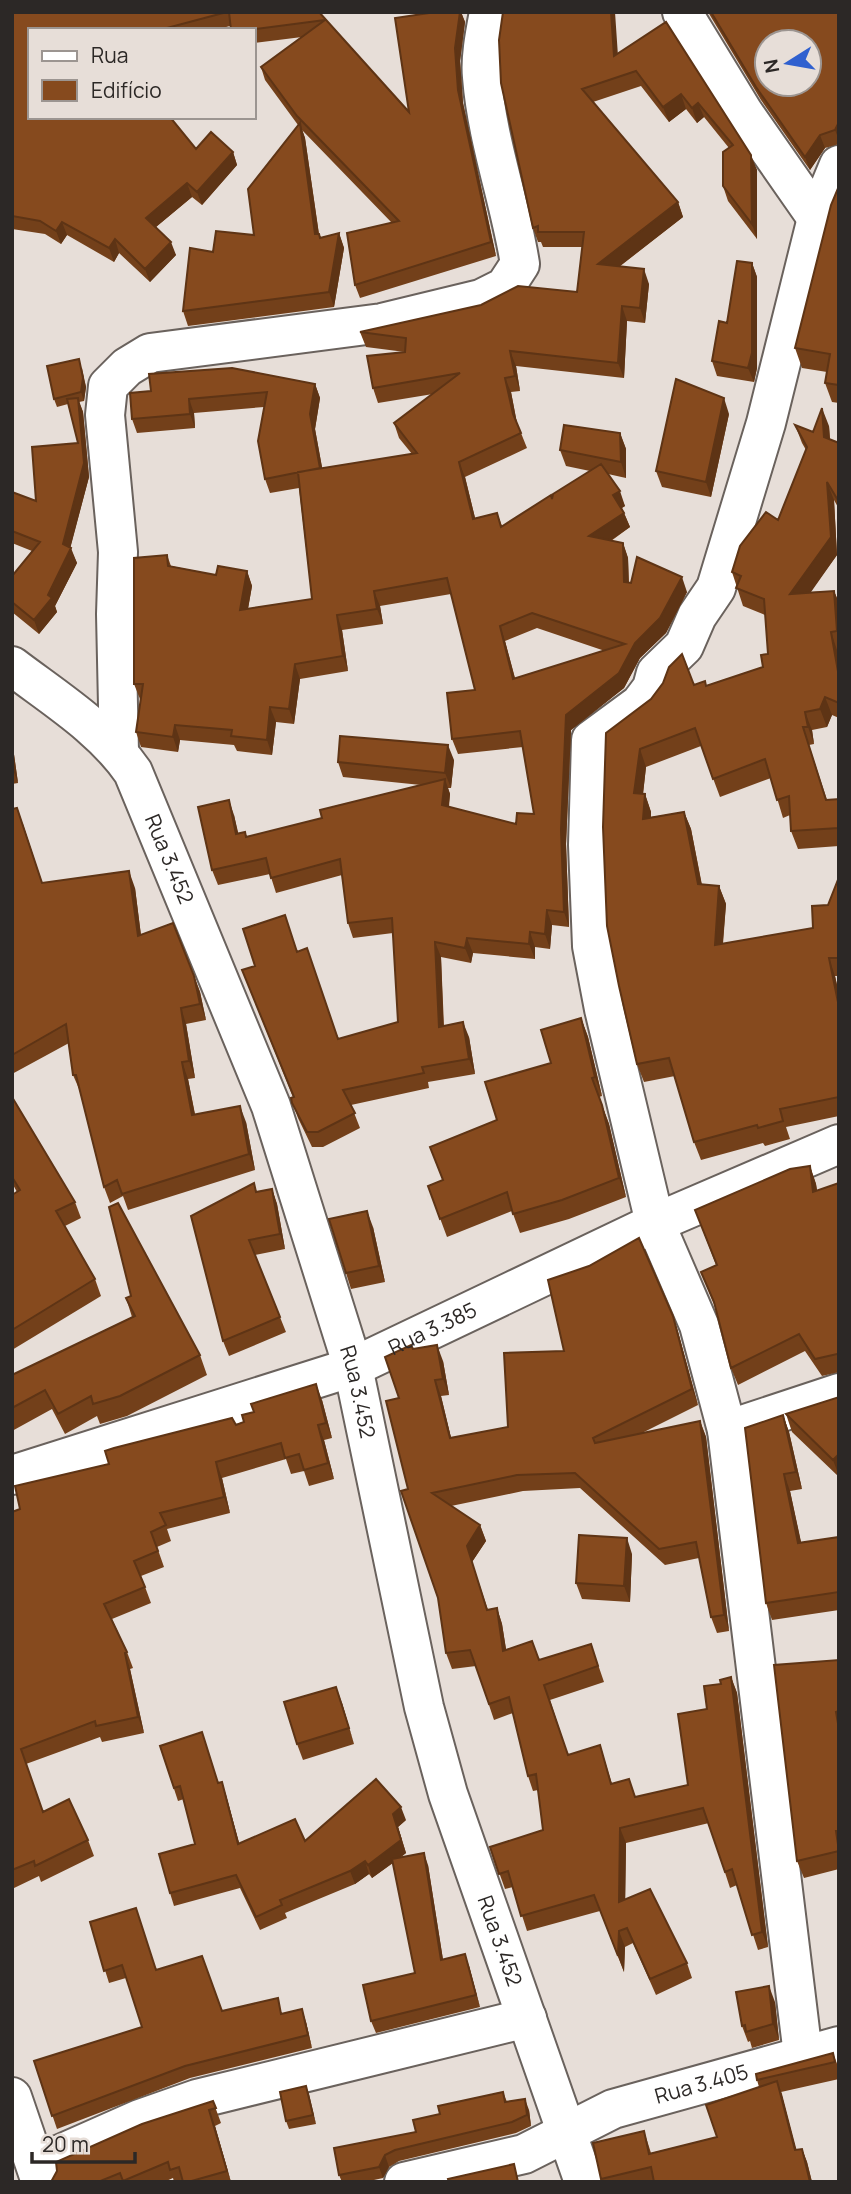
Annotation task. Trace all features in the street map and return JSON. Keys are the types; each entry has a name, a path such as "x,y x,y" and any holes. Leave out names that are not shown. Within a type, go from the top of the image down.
{"street":[{"path":"119,752 116,614 118,552 105,415 108,386 127,367 150,353 382,323 481,299 505,287 520,264 515,230 500,183 482,76 489,12"},
{"path":"682,12 743,112 817,218"},
{"path":"821,2050 727,1430 699,1325 655,1223 604,1009 593,946 588,845 591,740 640,704 652,688 656,673 684,646 697,615 716,588 766,422 817,218 839,165"},
{"name":"Rua 3.452","path":"12,666 119,752 133,772 271,1106 353,1367 424,1707 448,1794 584,2182"},
{"name":"Rua 3.385","path":"12,1475 353,1367 655,1223 839,1144"},
{"path":"727,1430 839,1393"},
{"path":"12,2097 38,2173 140,2119 197,2099 527,2018"},
{"name":"Rua 3.405","path":"404,2182 524,2154 613,2109 821,2050"}],"building":[{"path":"12,12 227,12 167,28 28,28 28,119 172,119 196,149 211,132 233,152 197,192 187,183 146,218 171,242 145,269 115,239 109,248 62,222 56,231 40,221 12,216"},
{"path":"229,12 319,12 409,112 395,18 436,12 460,12 455,48 458,90 491,242 355,285 347,233 399,221 297,116 261,67 325,20 256,29 231,28"},
{"path":"503,12 611,12 614,56 666,22 751,155 752,224 723,186 723,152 733,145 698,103 692,108 681,94 663,107 636,71 582,89 678,202 598,264 644,269 640,308 622,306 618,363 510,351 515,376 505,378 513,414 521,433 459,462 473,519 497,513 501,527 551,495 552,499 553,494 601,464 620,491 613,495 624,513 589,536 623,543 624,582 631,583 637,557 682,577 660,618 635,643 619,673 566,715 561,830 564,912 547,910 545,934 530,932 529,944 467,938 465,948 435,942 439,1027 463,1022 469,1059 422,1067 424,1073 343,1090 355,1113 318,1132 307,1132 292,1103 291,1098 294,1097 242,970 255,966 243,929 285,915 297,952 307,948 338,1039 398,1022 392,918 348,923 340,859 271,878 266,858 212,870 198,807 229,800 236,834 245,832 246,837 322,818 320,810 445,779 442,805 516,824 517,813 534,814 520,731 452,739 447,693 475,690 447,578 374,591 377,609 337,615 343,656 295,664 289,709 270,707 267,740 231,736 232,730 175,725 173,737 136,732 143,684 134,684 134,558 167,555 168,566 216,575 218,566 247,571 240,610 312,599 298,472 417,453 394,423 460,373 373,388 367,356 405,352 406,338 360,332 481,305 518,286 577,292 584,232 538,232 538,226 533,228 501,83 499,40","holes":["532,613 625,644 513,679 500,626"]},
{"path":"711,12 839,12 839,122 835,130 820,135 805,157 764,98 823,98 823,28 753,28 753,82"},
{"path":"300,123 315,234 319,234 320,238 339,233 329,292 183,311 190,248 213,252 216,231 254,235 248,189"},
{"path":"839,186 839,385 825,383 830,354 795,348 831,205"},
{"path":"737,261 752,263 752,353 748,368 712,361 719,321 727,323"},
{"path":"79,359 83,378 81,392 54,399 47,366"},
{"path":"232,368 315,384 310,414 320,468 265,479 258,441 267,392 189,399 190,414 132,419 130,393 151,391 149,374"},
{"path":"676,379 724,398 706,482 656,471"},
{"path":"78,398 84,463 63,544 71,548 48,595 52,598 34,620 12,602 12,576 40,542 12,531 12,492 36,501 32,447 78,443 67,399"},
{"path":"822,408 824,437 839,443 839,502 827,482 831,537 790,594 834,591 837,631 831,632 839,677 839,703 825,697 820,709 805,712 808,727 803,727 826,800 839,799 839,828 791,831 789,796 777,800 765,759 713,779 695,728 640,749 634,793 645,794 643,819 684,812 698,884 719,886 715,945 813,928 812,906 828,905 839,877 839,958 829,958 839,1007 839,1097 780,1109 783,1121 694,1142 669,1058 637,1064 619,986 607,926 603,827 606,733 651,699 663,683 669,667 682,654 694,685 705,681 706,686 763,667 761,655 768,654 764,599 736,588 741,576 732,572 740,546 766,512 778,520 807,447 795,425 813,432"},
{"path":"564,425 620,433 621,462 560,450"},
{"path":"340,736 448,745 445,773 338,762"},
{"path":"17,808 42,883 129,871 138,936 173,923 194,976 200,1004 181,1008 189,1061 182,1062 192,1115 240,1106 249,1154 122,1194 117,1180 104,1187 76,1075 73,1075 66,1024 12,1055 12,809"},
{"path":"581,1018 595,1077 592,1078 602,1105 619,1178 562,1200 513,1214 507,1192 440,1219 428,1186 443,1180 430,1147 497,1120 485,1082 551,1063 541,1030"},
{"path":"12,1097 75,1202 56,1211 95,1279 12,1330 12,1195 20,1190 12,1177"},
{"path":"810,1166 813,1192 839,1183 839,1355 815,1359 799,1334 731,1368 714,1302 701,1272 717,1265 695,1210 790,1169"},
{"path":"254,1183 256,1192 272,1189 280,1234 249,1240 280,1317 223,1341 191,1216"},
{"path":"118,1203 200,1355 120,1396 93,1404 91,1396 58,1414 45,1390 12,1408 12,1375 135,1316 126,1298 131,1296 109,1207"},
{"path":"367,1211 379,1266 346,1273 329,1219"},
{"path":"639,1238 673,1316 692,1389 593,1438 595,1443 700,1421 724,1615 711,1617 696,1542 659,1549 575,1473 517,1475 432,1493 480,1525 467,1546 487,1610 497,1608 503,1651 532,1641 539,1660 591,1644 598,1666 544,1685 568,1755 600,1745 611,1784 629,1779 635,1797 688,1785 678,1714 707,1709 704,1686 721,1684 720,1680 731,1677 762,1932 752,1935 732,1869 725,1872 703,1808 620,1828 619,1902 650,1889 687,1963 650,1979 627,1928 619,1931 618,1956 594,1895 521,1916 508,1871 499,1874 490,1847 543,1830 536,1774 528,1776 509,1697 489,1704 470,1650 446,1653 438,1598 401,1491 408,1489 386,1401 399,1398 385,1357 411,1345 413,1349 437,1345 443,1379 435,1380 450,1438 508,1427 504,1353 564,1351 548,1280 589,1266"},
{"path":"316,1384 326,1423 318,1425 328,1463 304,1470 299,1454 285,1458 281,1443 216,1462 224,1497 160,1513 166,1525 151,1532 158,1551 134,1561 145,1587 104,1604 127,1652 125,1653 138,1717 96,1726 95,1721 21,1749 43,1812 69,1799 88,1840 35,1866 34,1861 12,1870 12,1512 20,1509 15,1486 109,1464 105,1451 114,1448 232,1418 236,1425 244,1422 242,1415 254,1412 251,1404"},
{"path":"839,1397 839,1454 833,1460 786,1414"},
{"path":"783,1415 796,1472 784,1474 798,1543 839,1537 839,1592 766,1603 745,1428"},
{"path":"579,1535 627,1538 624,1586 576,1583"},
{"path":"839,1660 839,1711 836,1712 839,1729 839,1831 836,1831 839,1851 797,1861 774,1665"},
{"path":"336,1687 349,1728 297,1744 284,1702"},
{"path":"202,1732 218,1783 222,1782 238,1844 295,1819 305,1841 376,1779 401,1807 393,1814 401,1840 368,1865 365,1861 350,1871 280,1900 282,1905 256,1917 236,1875 170,1893 159,1854 195,1844 180,1786 174,1788 160,1746"},
{"path":"424,1853 441,1960 465,1954 476,1995 371,2021 363,1985 415,1973 392,1859"},
{"path":"136,1908 156,1970 202,1956 222,2011 278,1998 281,2014 302,2009 308,2035 185,2066 52,2116 34,2061 142,2027 122,1965 104,1971 90,1922"},
{"path":"769,1986 773,2024 746,2032 745,2025 742,2026 736,1992"},
{"path":"833,2053 835,2062 757,2080 756,2074"},
{"path":"777,2081 795,2150 802,2149 810,2182 654,2182 651,2167 601,2179 593,2143 644,2131 649,2154 717,2137 706,2105"},
{"path":"306,2086 313,2115 286,2121 280,2092"},
{"path":"503,2092 505,2102 525,2099 527,2115 512,2122 395,2150 385,2155 379,2167 339,2175 334,2148 416,2132 413,2120 440,2114 438,2106"},
{"path":"213,2101 216,2108 209,2110 227,2171 183,2182 179,2167 170,2170 168,2162 123,2181 120,2173 98,2182 51,2182 57,2171 56,2162 142,2124"},
{"path":"514,2164 518,2182 449,2182 448,2179"}]}
